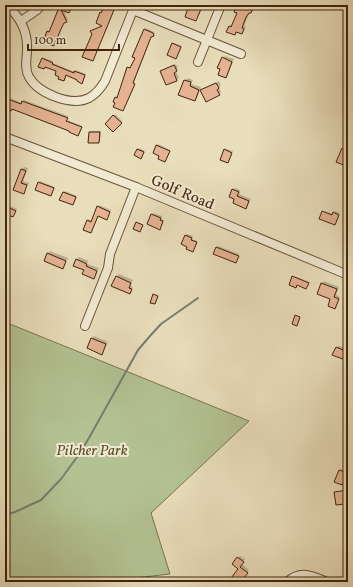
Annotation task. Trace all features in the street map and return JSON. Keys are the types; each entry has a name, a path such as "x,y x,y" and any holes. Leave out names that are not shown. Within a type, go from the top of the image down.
{"street":[{"path":"5,5 17,14 27,37 25,63 28,76 34,84 45,92 60,99 74,101 88,99 98,91 105,81 134,8 241,54"},
{"path":"21,21 37,10 41,5"},
{"path":"198,62 221,5"},
{"name":"Golf Road","path":"5,137 136,187 348,275"},
{"path":"85,326 108,268 110,254 136,187"},
{"path":"287,582 292,577 304,574 327,582"}],"green space":[{"name":"Pilcher Park","path":"5,322 249,421 151,513 170,574 100,582 5,582"}],"building":[{"path":"60,5 73,5 69,13 61,10 67,22 64,23 54,46 43,42 47,31 49,32"},
{"path":"101,5 116,5 93,61 82,57 92,34 90,31 102,26 96,23 100,12 101,13 104,7"},
{"path":"189,5 201,9 196,21 185,17"},
{"path":"237,5 254,5 251,13 249,13 246,17 242,28 244,29 242,34 236,32 235,35 226,32 229,26 231,27 237,13 234,12"},
{"path":"144,29 153,33 154,36 151,37 133,83 135,84 123,111 113,107 115,103 113,102 115,97 117,98 127,67 130,68 135,58 132,57"},
{"path":"172,43 181,47 176,59 167,55"},
{"path":"222,57 232,62 226,78 218,75 220,69 217,68"},
{"path":"42,58 74,73 74,71 85,75 82,84 66,75 64,81 58,79 59,77 55,75 56,71 45,67 44,69 38,67"},
{"path":"174,65 177,71 174,73 177,81 166,85 160,71"},
{"path":"184,80 191,82 190,86 199,90 195,101 178,95"},
{"path":"216,83 219,88 217,90 220,95 206,102 200,90"},
{"path":"5,98 21,104 22,101 68,118 66,121 82,127 78,136 69,131 12,109 11,111 5,109"},
{"path":"113,115 122,123 113,132 105,124"},
{"path":"89,132 100,132 99,143 88,143"},
{"path":"156,145 170,151 165,162 158,159 159,156 153,153"},
{"path":"342,148 348,151 348,162 346,166 336,162"},
{"path":"137,149 144,152 141,159 134,155"},
{"path":"224,149 232,153 228,163 220,160"},
{"path":"21,169 26,171 21,183 27,185 24,194 13,190"},
{"path":"38,182 54,188 51,196 35,190"},
{"path":"232,189 239,192 237,196 249,201 246,209 233,203 234,199 229,197"},
{"path":"63,192 76,197 73,205 59,200"},
{"path":"5,206 16,211 13,217 5,214"},
{"path":"97,206 110,212 107,220 98,216 91,233 83,230 87,220 91,222"},
{"path":"322,211 332,215 333,212 339,215 335,225 319,219"},
{"path":"151,214 161,218 160,220 163,221 160,230 147,224"},
{"path":"136,222 143,225 140,232 133,229"},
{"path":"185,235 192,238 191,240 197,242 193,252 186,249 187,247 181,244"},
{"path":"216,247 239,256 236,263 213,254"},
{"path":"47,253 66,261 63,269 44,261"},
{"path":"76,259 97,271 94,279 82,274 84,270 73,266"},
{"path":"116,276 131,283 129,288 132,289 130,294 111,286"},
{"path":"292,276 309,283 306,289 297,285 296,288 289,285"},
{"path":"321,283 337,289 334,297 339,299 335,309 328,306 330,299 317,294"},
{"path":"153,294 158,296 155,304 150,303"},
{"path":"295,315 300,317 297,326 292,324"},
{"path":"91,338 106,344 102,355 87,348"},
{"path":"348,339 348,361 332,355 336,347 343,350"},
{"path":"339,470 348,473 348,480 345,479 342,485 334,482"},
{"path":"348,490 348,497 343,498 344,504 336,505 334,492"},
{"path":"237,557 244,562 240,567 248,573 241,582 228,582 238,569 232,564"}],"waterway":[{"path":"5,515 41,500 61,479 89,438 138,350 161,324 198,298"}]}
